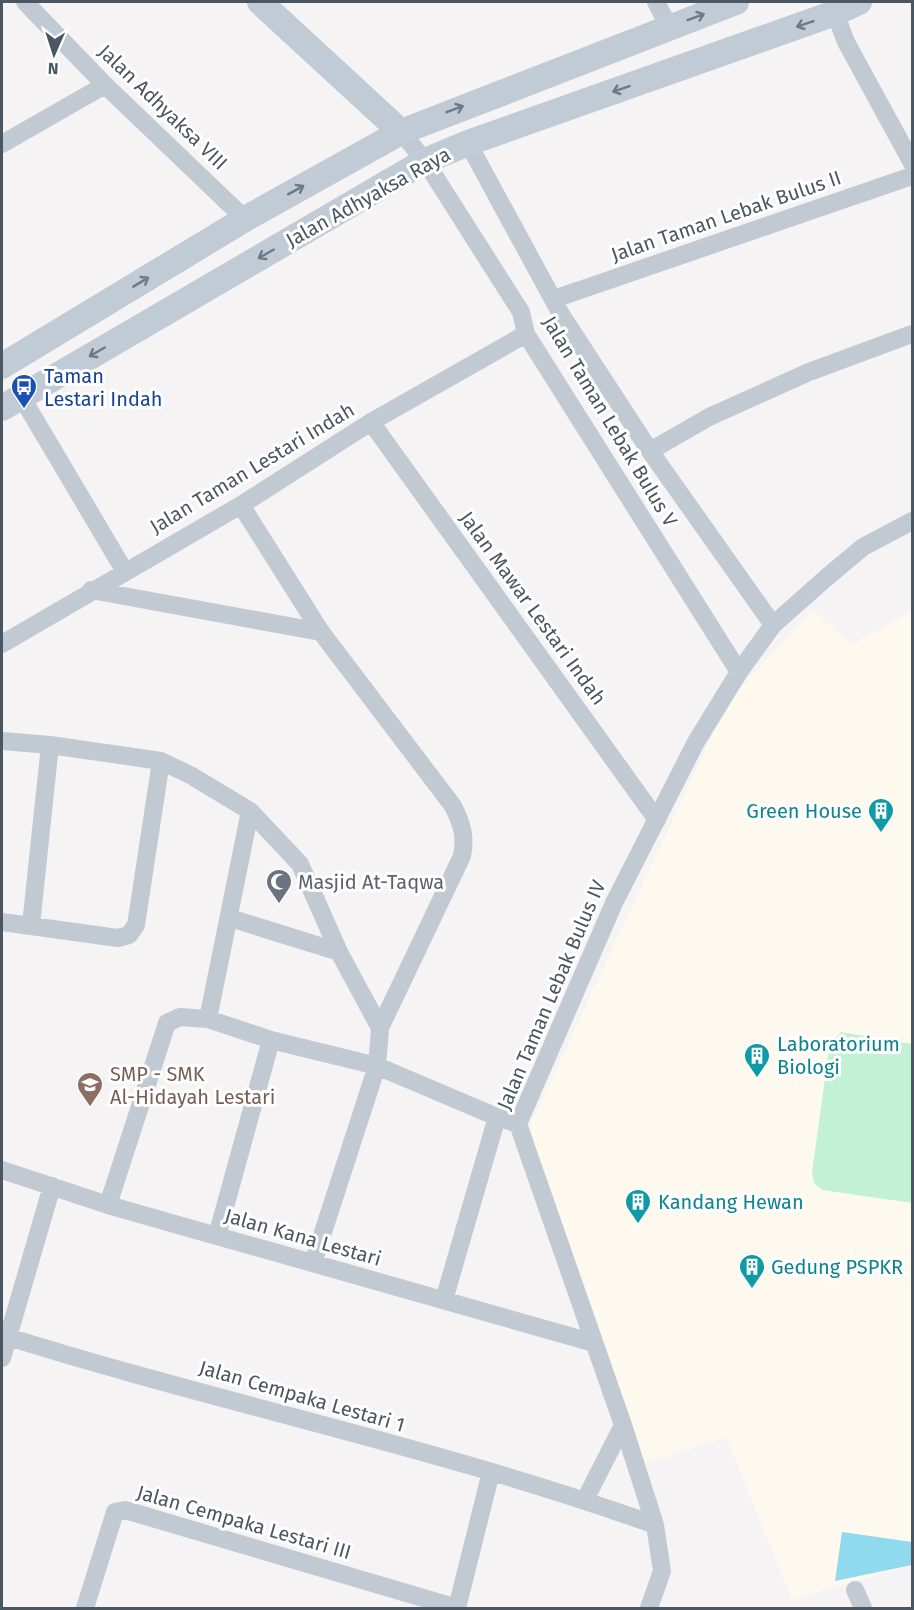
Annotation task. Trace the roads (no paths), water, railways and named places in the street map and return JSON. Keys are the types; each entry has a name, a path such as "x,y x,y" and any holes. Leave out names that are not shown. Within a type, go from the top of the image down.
{"main road":[{"name":"Jalan Adhyaksa Raya","path":"260,2 401,132"},
{"name":"Jalan Adhyaksa Raya","path":"2,366 245,219 401,132 736,2"},
{"name":"Jalan Adhyaksa Raya","path":"11,402 425,161 468,143 835,13 859,2"}],"street":[{"name":"Jalan Adhyaksa VIII","path":"25,2 105,85 245,219"},
{"path":"656,2 669,27"},
{"path":"835,13 846,42 912,163"},
{"path":"2,144 105,85"},
{"name":"Jalan Taman Lebak Bulus V","path":"401,132 425,161 521,312 526,334 739,672"},
{"name":"Jalan Taman Lebak Bulus V","path":"468,143 562,316 650,451 773,625"},
{"name":"Jalan Taman Lebak Bulus II","path":"554,299 912,176"},
{"name":"Jalan Taman Lestari Indah","path":"2,644 124,570 241,505 371,422 526,334"},
{"path":"650,451 709,417 809,372 912,334"},
{"path":"11,402 124,570"},
{"name":"Jalan Mawar Lestari Indah","path":"371,422 657,820"},
{"path":"241,505 321,632 453,806 462,825 465,841 462,856 380,1028 377,1066 313,1263"},
{"name":"Jalan Taman Lebak Bulus IV","path":"649,1608 662,1571 655,1525 623,1425 518,1124 614,903 696,742 739,672 773,625 863,547 912,521"},
{"path":"92,590 321,632"},
{"path":"2,741 50,745 160,761 192,776 250,811 300,864 339,952 380,1028"},
{"path":"31,925 50,745"},
{"path":"2,922 118,938 129,935 136,925 160,761"},
{"path":"208,1019 250,811"},
{"path":"230,918 339,952"},
{"path":"108,1205 167,1023 180,1017 208,1019 271,1040 377,1066 497,1118 518,1124"},
{"path":"217,1236 271,1040"},
{"path":"444,1300 497,1118"},
{"name":"Jalan Kana Lestari","path":"2,1170 108,1205 594,1343"},
{"path":"2,1358 4,1336 52,1186"},
{"name":"Jalan Cempaka Lestari 1","path":"4,1336 491,1472 585,1500 655,1525"},
{"path":"585,1500 623,1425"},
{"path":"457,1608 491,1472"},
{"name":"Jalan Cempaka Lestari III","path":"85,1608 115,1512 125,1510 457,1608"},
{"path":"662,1571 664,1608"},
{"path":"855,1590 863,1608"}],"water":[{"path":"842,1532 912,1542 912,1565 835,1581"}],"place":[{"name":"Taman Lestari Indah","path":"24,410"},
{"name":"Green House","path":"881,834"},
{"name":"Masjid At-Taqwa","path":"279,905"},
{"name":"Laboratorium Biologi","path":"757,1079"},
{"name":"SMP - SMK Al-Hidayah Lestari","path":"90,1108"},
{"name":"Kandang Hewan","path":"638,1225"},
{"name":"Gedung PSPKR","path":"752,1290"}]}
